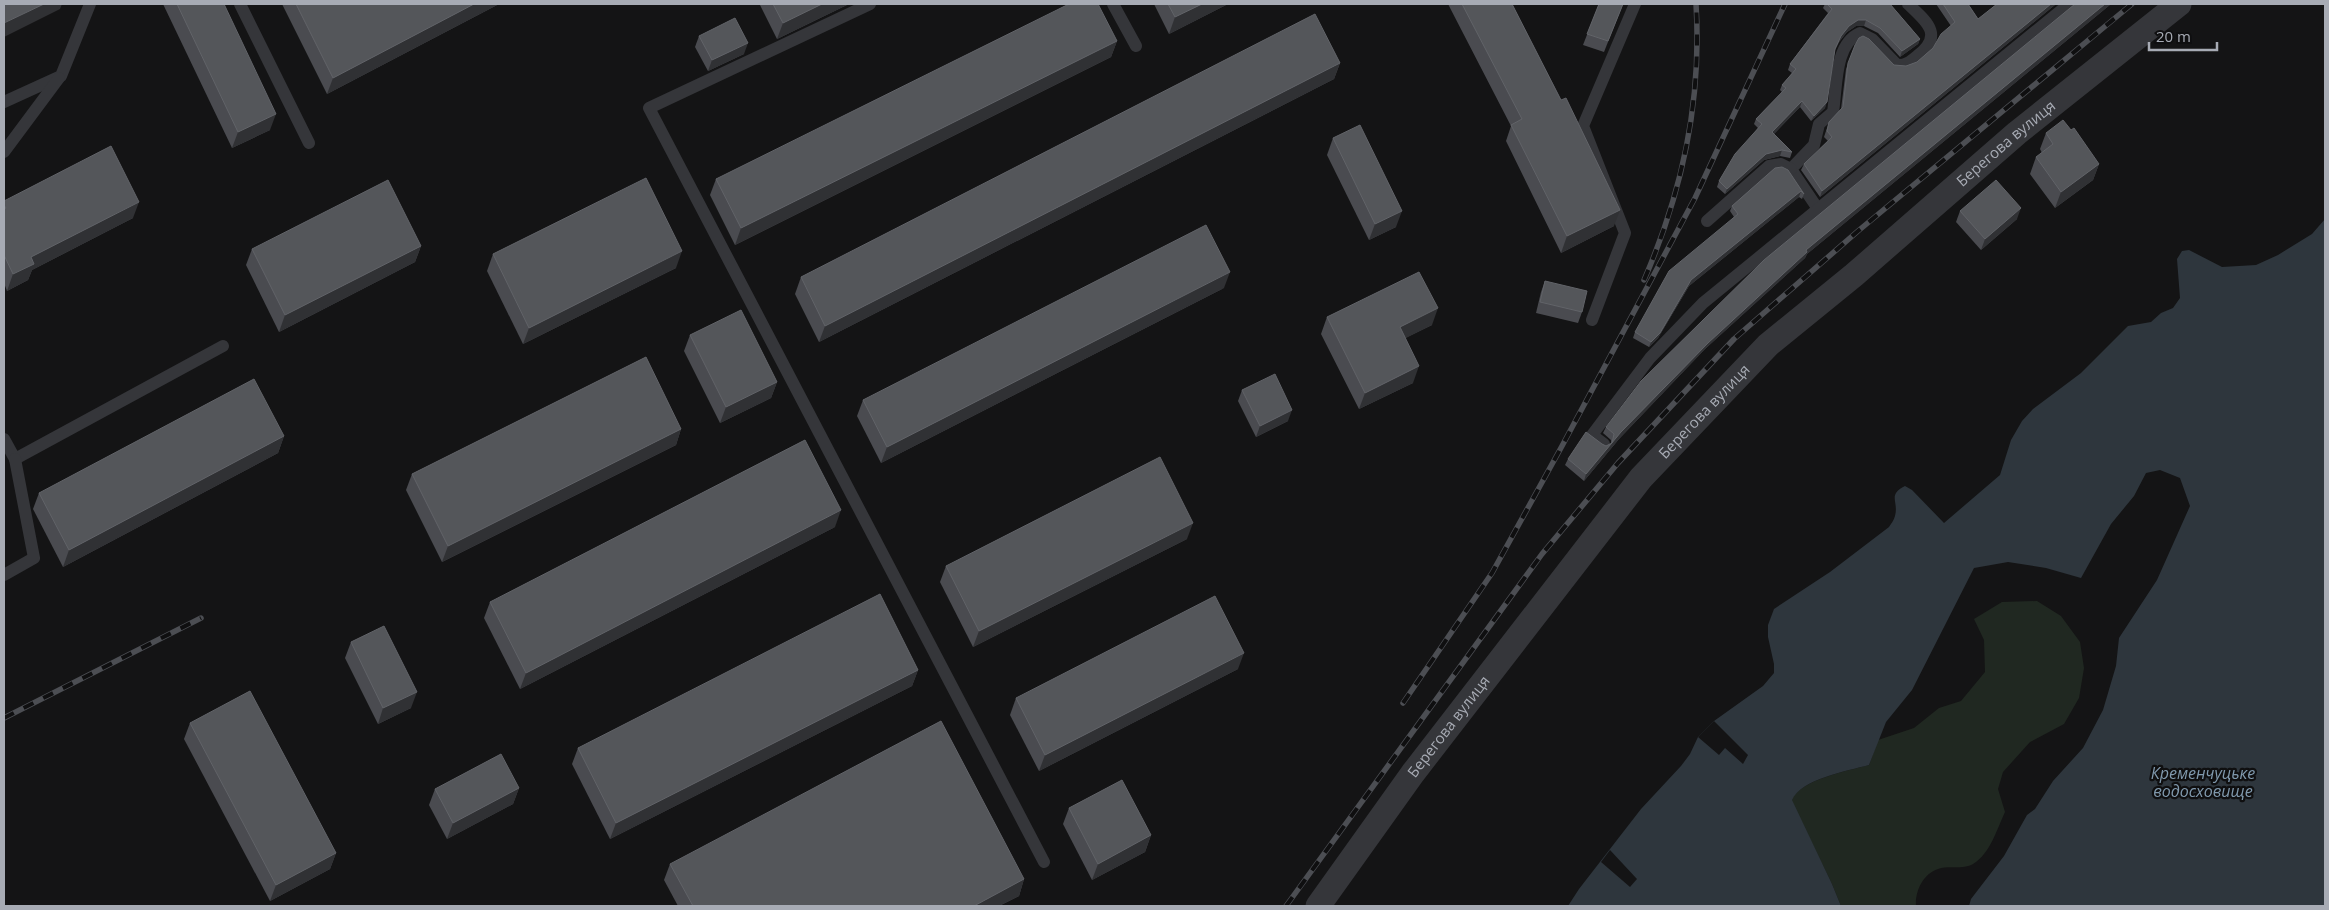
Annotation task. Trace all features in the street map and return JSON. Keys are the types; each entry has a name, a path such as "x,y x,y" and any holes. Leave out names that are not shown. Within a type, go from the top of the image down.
{"street":[{"name":"Берегова вулиця","path":"1318,906 1413,773 1641,478 1741,373 1768,345 1861,268 2017,133 2179,4"}],"lane":[{"path":"4,152 61,76 90,4"},
{"path":"240,4 309,144"},
{"path":"870,4 649,108 1044,862"},
{"path":"1114,4 1136,46"},
{"path":"1592,320 1625,233 1583,126 1635,4"},
{"path":"1791,169 1814,145 1818,124 1833,112 1841,52 1852,37 1860,34 1867,35 1897,65 1902,65 1925,50 1930,43 1932,31 1928,24 1908,4"},
{"path":"1604,444 1592,435 1650,358 1703,303 2069,4"},
{"path":"4,102 61,76"},
{"path":"1706,221 1769,166 1781,164 1791,169 1818,209"},
{"path":"15,459 223,346"},
{"path":"4,438 15,459 34,558 4,575"}],"shaded area":[{"path":"2037,601 2061,616 2080,642 2084,668 2079,698 2064,724 2030,742 2003,772 1998,789 2005,812 1988,848 1979,860 1969,866 1942,868 1928,875 1919,889 1916,906 1841,906 1791,800 1797,793 1815,781 1869,765 1878,740 1914,728 1939,708 1961,701 1985,672 1984,640 1974,619 2002,602"}],"water":[{"name":"Кременчуцьке водосховище","path":"2325,219 2325,906 1969,906 1971,899 2004,856 2027,815 2035,809 2053,781 2083,748 2103,710 2116,666 2119,638 2157,580 2190,506 2180,478 2160,470 2146,473 2134,496 2111,524 2081,578 2046,568 2008,562 1974,568 1912,690 1886,722 1869,765 1815,781 1797,793 1792,800 1841,906 1568,906 1641,809 1681,766 1690,754 1698,737 1714,721 1763,686 1774,673 1768,625 1774,609 1830,572 1889,527 1896,511 1896,492 1905,486 1912,490 1944,523 2000,475 2011,440 2022,421 2033,409 2081,373 2128,326 2151,322 2161,313 2173,308 2180,298 2177,259 2182,251 2189,250 2222,267 2256,265 2278,255 2312,234"}],"pier":[{"path":"1714,721 1748,755 1743,764 1725,748 1719,755 1698,737"},
{"path":"1610,850 1637,879 1630,887 1601,862"}],"building":[{"path":"4,4 44,4 4,23"},
{"path":"177,4 224,4 276,114 238,132"},
{"path":"296,4 474,4 333,78"},
{"path":"773,4 822,4 783,23"},
{"path":"1069,4 1098,4 1117,41 741,228 716,179"},
{"path":"1168,4 1202,4 1175,17"},
{"path":"1462,4 1512,4 1561,100 1566,98 1620,210 1567,236 1511,125 1522,119"},
{"path":"1599,4 1623,4 1608,41 1587,34"},
{"path":"1827,4 1890,4 1920,39 1902,51 1880,28 1866,20 1858,20 1849,26 1841,36 1835,49 1827,102 1814,116 1802,101 1772,132 1792,152 1782,150 1766,154 1727,189 1719,181 1735,154 1762,124 1756,119 1786,88 1782,85 1796,69 1790,64 1832,9"},
{"path":"1943,4 1968,4 1978,19 1997,4 2051,4 1822,191 1804,164 1832,137 1827,131 1829,122 1843,107 1848,63 1859,38 1863,36 1869,39 1894,65 1906,66 1917,62 1933,48 1941,34 1955,22"},
{"path":"2075,4 2105,4 1806,250 1807,252 1708,343 1612,443 1614,434 1606,427 1641,381 1764,260"},
{"path":"1315,14 1340,63 825,326 801,277"},
{"path":"735,18 748,43 712,60 699,36"},
{"path":"2063,120 2071,130 2074,128 2099,164 2061,192 2036,157 2053,144 2046,133"},
{"path":"1360,125 1402,211 1375,224 1333,138"},
{"path":"111,146 139,202 31,257 34,264 13,274 4,255 4,209 6,208 4,201"},
{"path":"1782,167 1788,170 1804,194 1801,191 1691,280 1660,333 1651,342 1635,332 1669,271 1738,214 1732,206 1775,168"},
{"path":"646,178 682,251 529,328 493,254"},
{"path":"388,180 421,246 285,315 252,249"},
{"path":"1996,180 2021,208 1985,239 1960,211"},
{"path":"1206,225 1230,272 887,447 863,400"},
{"path":"1419,272 1438,308 1400,327 1419,366 1365,393 1327,317"},
{"path":"1545,281 1587,291 1582,312 1540,302"},
{"path":"741,310 777,382 726,407 690,335"},
{"path":"646,357 681,429 448,546 412,474"},
{"path":"1275,374 1292,410 1260,426 1242,390"},
{"path":"254,379 284,436 69,550 39,493"},
{"path":"1586,432 1606,446 1612,443 1586,474 1568,459"},
{"path":"805,440 841,510 526,673 490,602"},
{"path":"1160,457 1193,523 979,631 946,566"},
{"path":"880,594 918,670 616,823 578,748"},
{"path":"1215,596 1244,653 1045,755 1016,698"},
{"path":"384,626 417,692 383,708 351,642"},
{"path":"250,691 336,853 276,885 190,723"},
{"path":"941,721 1024,879 974,906 693,906 670,864"},
{"path":"501,754 519,788 453,823 435,789"},
{"path":"1122,780 1151,835 1098,864 1069,808"}],"railway":[{"path":"1644,280 1669,214 1686,145 1696,75 1696,4"},
{"path":"1403,703 1492,573 1562,446 1695,198 1785,4"},
{"path":"1286,906 1542,554 1618,463 1734,339 1858,231 2132,4"},
{"path":"4,718 201,618"}]}
